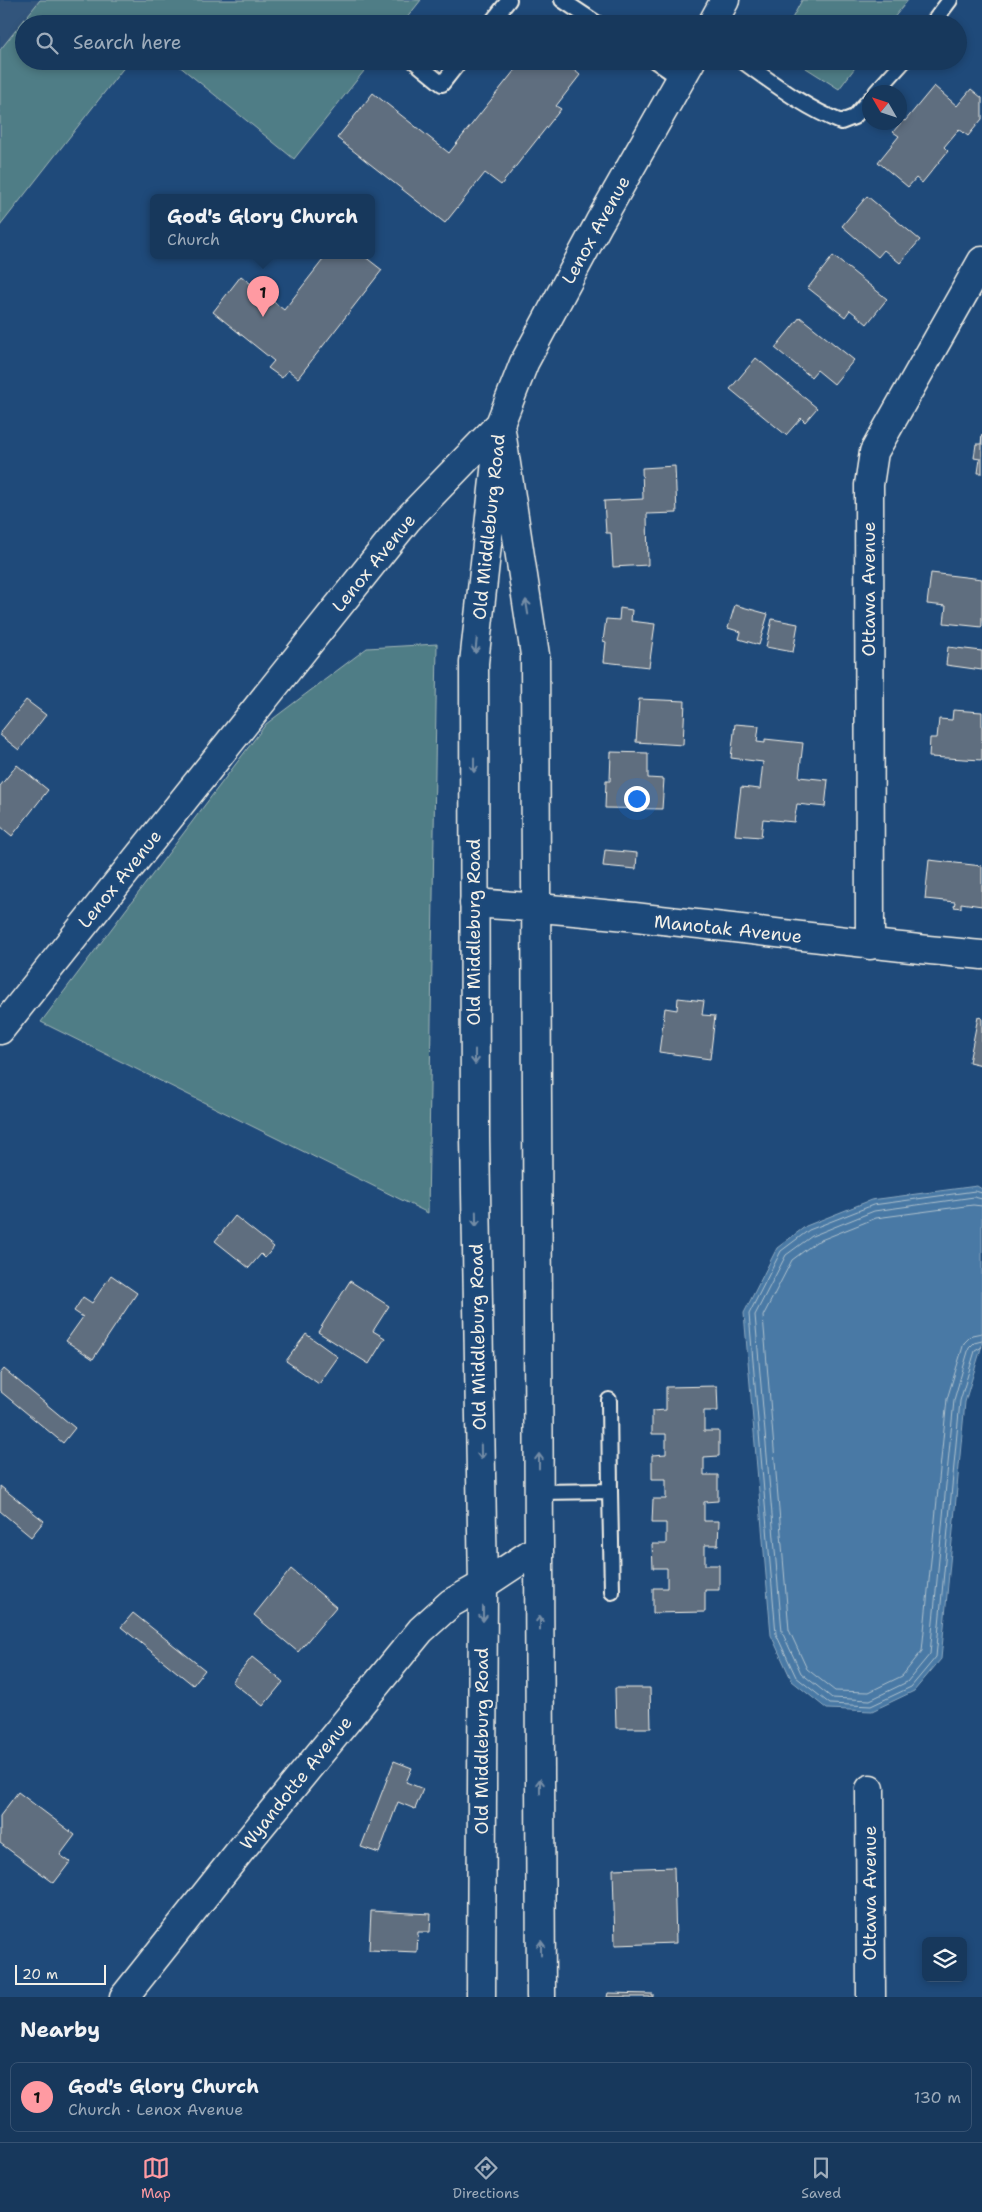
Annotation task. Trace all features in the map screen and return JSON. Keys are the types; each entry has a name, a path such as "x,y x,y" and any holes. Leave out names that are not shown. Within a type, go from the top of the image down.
{"main road":[{"path":"717,15 725,0"},
{"name":"Lenox Avenue","path":"0,1030 406,520 500,424 524,363 599,223 686,70"},
{"name":"Ottawa Avenue","path":"870,945 869,485 874,452 982,260"},
{"name":"Old Middleburg Road","path":"481,1997 483,1585 475,1137 474,663 500,424"},
{"name":"Old Middleburg Road","path":"500,424 535,655 541,1997"},
{"name":"Manotak Avenue","path":"474,903 535,907 870,945 982,955"},
{"name":"Wyandotte Avenue","path":"124,1997 240,1851 421,1630 451,1603 483,1585 539,1548"},
{"name":"Ottawa Avenue","path":"870,1789 871,1997"}],"lane":[{"path":"497,15 509,0"},
{"path":"562,0 584,15"},
{"path":"939,15 950,0"},
{"path":"425,70 442,84 453,70"},
{"path":"755,70 829,118 841,122 854,117 862,108"},
{"path":"882,85 896,70"},
{"path":"609,1400 612,1592"},
{"path":"539,1492 610,1491"}],"shaded area":[{"path":"0,0 40,0 28,15 15,15 15,31 0,50"}],"green space":[{"path":"40,0 421,0 409,15 28,15"},
{"path":"802,0 908,0 896,15 794,15"},
{"path":"15,31 15,70 122,70 0,226 0,50"},
{"path":"184,70 365,70 294,159"},
{"path":"809,70 853,70 839,89"},
{"path":"437,644 428,1213 41,1022 266,724 367,648"}],"water":[{"path":"977,1186 982,1189 982,1345 965,1402 941,1659 914,1691 872,1711 827,1709 792,1681 771,1635 744,1313 777,1248 806,1226 871,1200"}],"building":[{"path":"515,70 574,70 580,75 556,106 561,109 501,185 485,173 445,223 337,138 373,93 449,153"},
{"path":"934,86 957,106 971,89 982,98 982,119 968,136 959,129 944,147 948,151 922,183 916,178 908,187 878,162 899,136 893,132 895,130 907,130 907,119"},
{"path":"867,196 920,240 900,263 884,250 878,257 842,226"},
{"path":"833,256 887,299 867,324 850,310 845,317 808,288"},
{"path":"324,259 368,259 382,270 298,378 288,370 282,378 268,368 274,361 213,312 241,276 284,310"},
{"path":"800,317 854,360 834,384 817,370 811,377 775,348"},
{"path":"756,358 817,408 805,422 801,418 786,435 730,389"},
{"path":"982,434 982,473 978,473 980,459 974,458 976,444 981,444"},
{"path":"675,466 677,513 647,514 648,565 613,567 611,533 606,533 604,501 643,499 642,468"},
{"path":"931,573 982,579 982,627 944,623 946,606 927,604"},
{"path":"735,605 768,614 759,645 739,639 741,632 728,628"},
{"path":"620,608 632,610 631,621 655,624 649,667 604,662 606,642 603,641 606,619 619,620"},
{"path":"772,619 798,624 793,652 766,647"},
{"path":"948,647 982,651 982,670 946,665"},
{"path":"639,699 685,701 683,745 636,742"},
{"path":"26,700 46,715 19,750 0,733"},
{"path":"953,710 982,712 982,760 929,757 930,738 937,738 939,719 952,720"},
{"path":"735,724 759,726 757,742 765,743 765,739 803,743 799,777 828,780 825,807 797,804 794,822 763,819 761,837 735,835 741,787 760,789 763,762 731,758"},
{"path":"611,752 648,753 648,778 664,779 662,809 605,808 606,781 610,781"},
{"path":"17,765 48,790 12,836 0,826 0,786"},
{"path":"605,850 637,853 636,869 603,866"},
{"path":"929,860 982,866 982,906 961,903 961,908 954,907 955,902 925,899"},
{"path":"678,998 704,1001 702,1015 715,1016 710,1059 659,1052 665,1008 677,1010"},
{"path":"978,1017 982,1018 982,1065 969,1062"},
{"path":"235,1216 274,1247 265,1258 261,1254 249,1268 215,1241"},
{"path":"111,1275 137,1293 93,1359 66,1341 83,1317 74,1311 83,1297 92,1303"},
{"path":"350,1281 389,1306 373,1331 385,1338 369,1364 318,1332"},
{"path":"306,1334 338,1357 319,1384 286,1361"},
{"path":"4,1369 75,1428 63,1443 0,1391 0,1374"},
{"path":"717,1386 718,1411 704,1411 704,1431 719,1431 719,1456 704,1457 704,1475 718,1475 718,1501 704,1502 704,1521 719,1521 718,1545 705,1545 705,1565 719,1565 719,1590 705,1590 705,1612 653,1613 653,1588 667,1588 667,1568 653,1568 652,1544 666,1544 666,1523 652,1523 653,1499 666,1499 666,1479 652,1479 652,1455 666,1454 666,1434 652,1434 652,1411 666,1410 666,1387"},
{"path":"0,1486 44,1521 31,1537 0,1511"},
{"path":"291,1569 336,1607 298,1652 254,1615"},
{"path":"133,1613 205,1670 193,1685 121,1627"},
{"path":"252,1657 283,1682 263,1706 232,1682"},
{"path":"615,1688 650,1688 651,1728 616,1728"},
{"path":"394,1761 412,1768 406,1782 423,1789 415,1809 398,1802 379,1853 361,1847"},
{"path":"18,1792 75,1835 60,1855 70,1862 54,1883 0,1843 0,1816"},
{"path":"674,1867 676,1943 615,1945 613,1869"},
{"path":"371,1911 431,1914 430,1932 418,1932 417,1952 369,1950"},
{"path":"608,1993 653,1994 653,1997 607,1997"}],"place":[{"name":"God's Glory Church","path":"263,317"}]}
